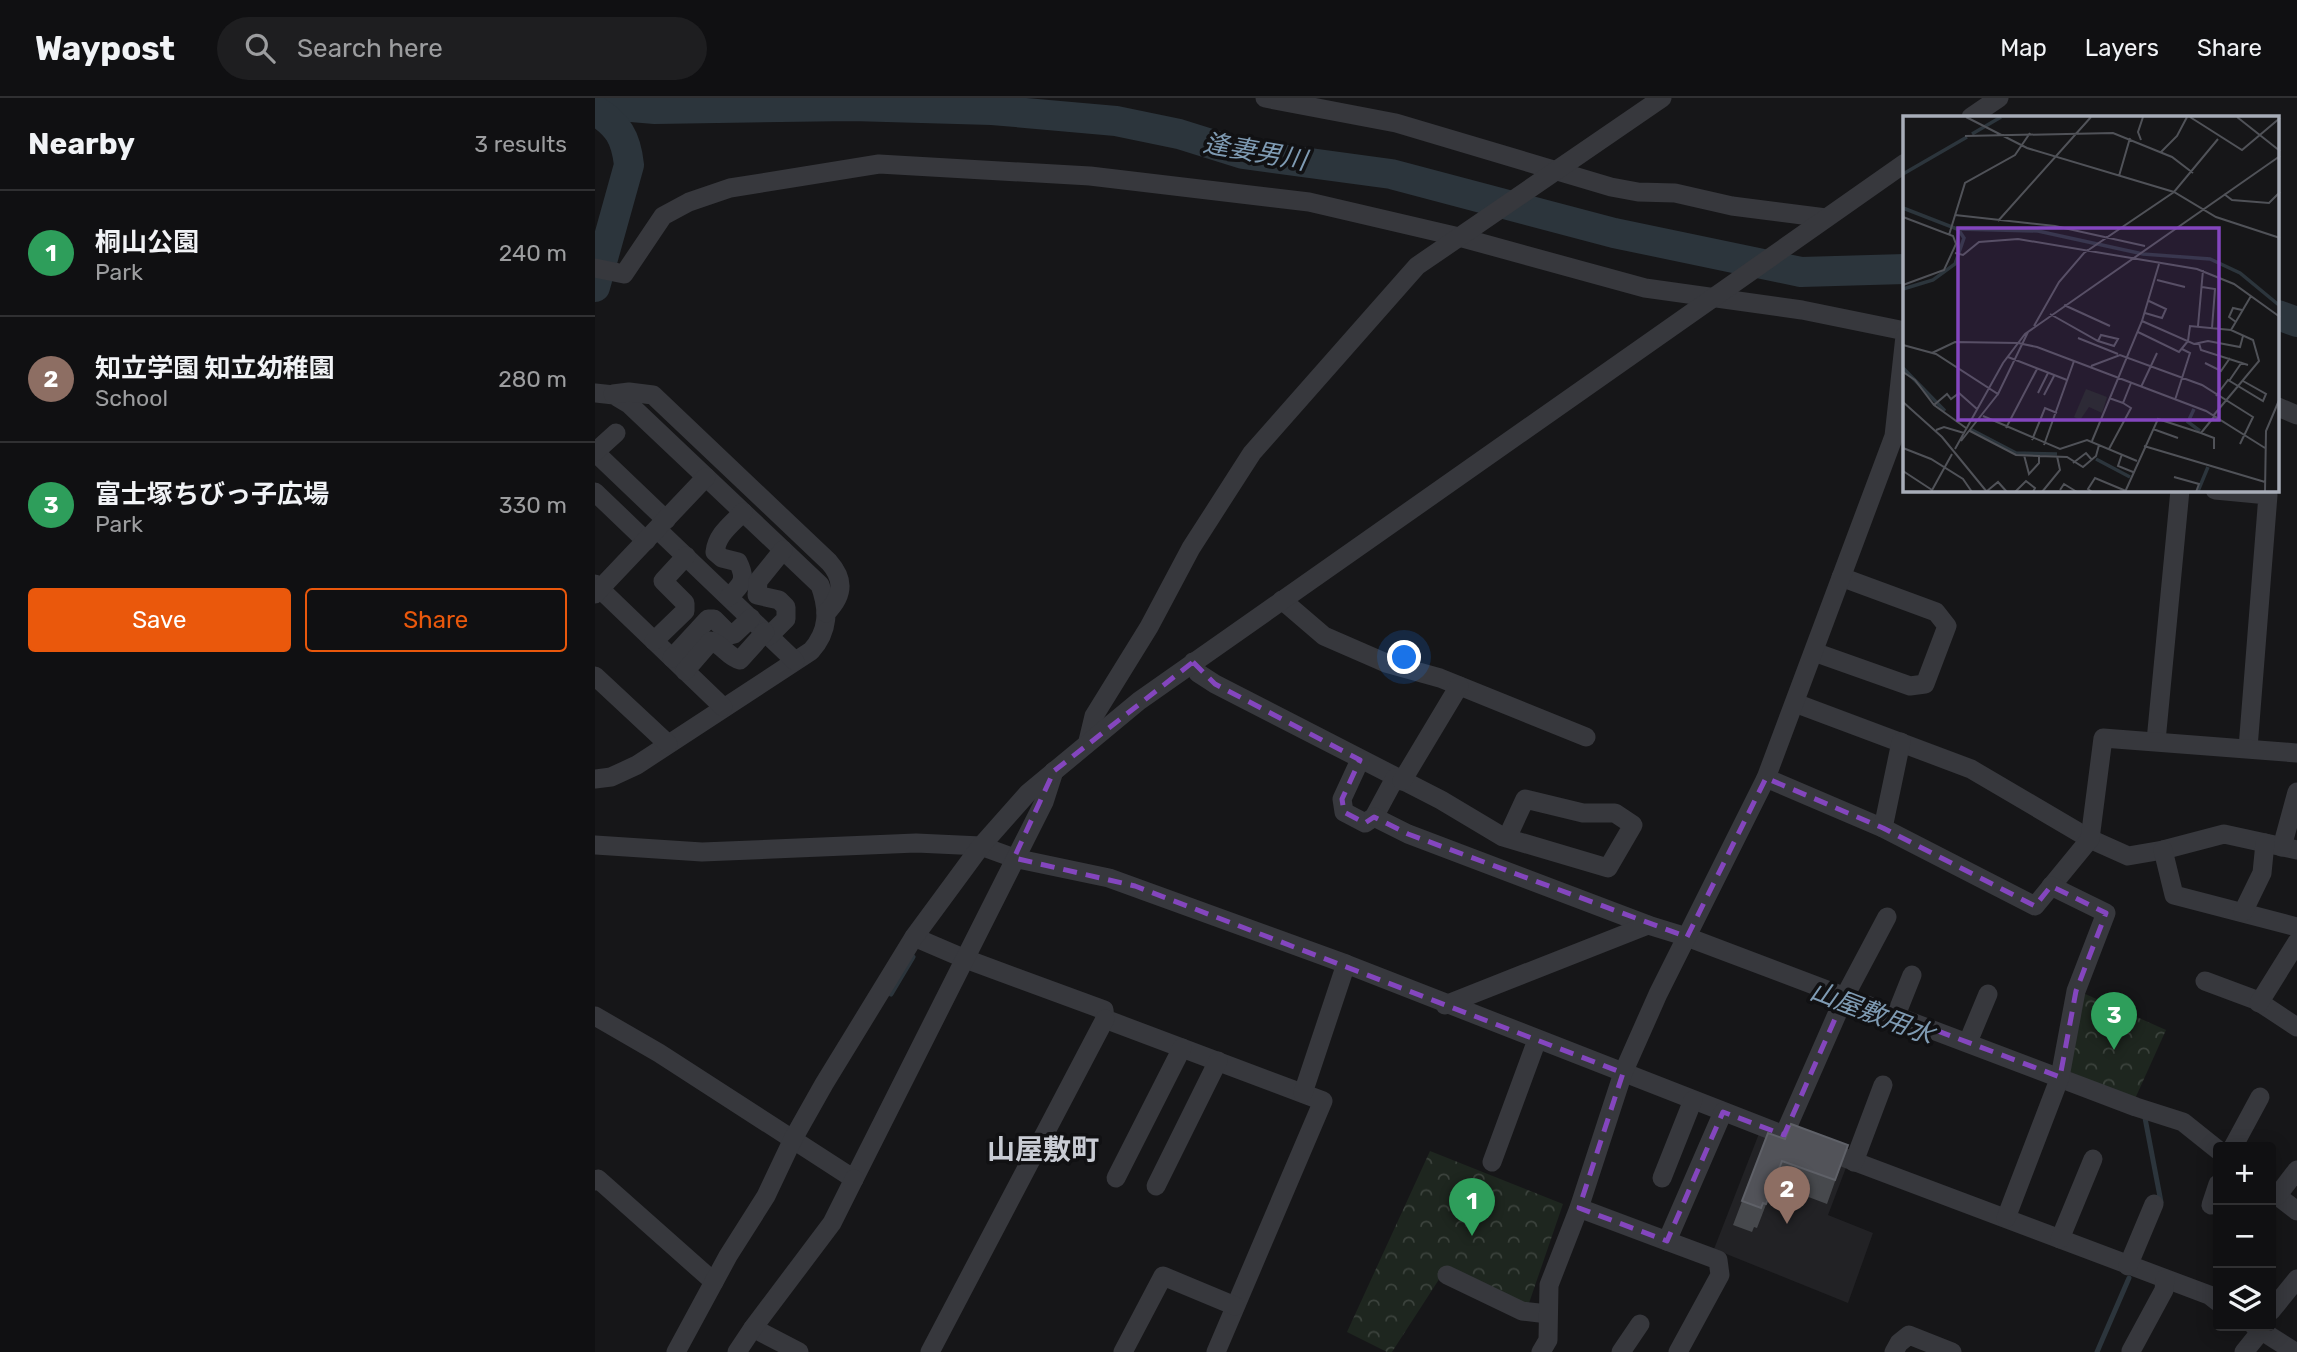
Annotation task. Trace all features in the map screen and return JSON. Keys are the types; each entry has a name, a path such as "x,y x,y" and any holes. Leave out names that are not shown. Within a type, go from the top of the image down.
{"street":[{"path":"1265,98 1396,123 1504,157 1548,175 1637,192 1675,193 1821,222"},
{"path":"1088,741 1094,716 1149,627 1191,548 1252,453 1417,266 1662,98"},
{"path":"1972,116 1999,98"},
{"path":"595,268 624,274 663,216 689,202 730,188 879,164 1090,176 1309,202 1462,234 1645,289 1718,295 1802,310 1903,334"},
{"path":"676,1352 766,1196 793,1139 879,992 914,937 981,846 1028,793 1088,741 1193,662 1903,164"},
{"path":"1542,1352 1548,1340 1549,1285 1579,1208 1623,1073 1766,778 1841,577 1899,440 1903,369"},
{"path":"602,394 629,392 653,395 829,562 838,572 839,594 837,602 826,613"},
{"path":"595,779 611,777 638,765 811,651 822,639 826,613 820,585 629,404 621,397 602,394"},
{"path":"2280,408 2297,415"},
{"path":"615,433 595,452 656,530"},
{"path":"706,477 597,589 723,707"},
{"path":"595,492 656,530 795,661"},
{"path":"2156,741 2181,492"},
{"path":"2236,492 2268,495 2248,748"},
{"path":"729,597 744,579 744,573 738,562 722,558 715,552 716,545 719,536 743,512"},
{"path":"679,664 711,642 717,643 740,660 786,619 786,607 779,600 757,595 758,581 783,550"},
{"path":"654,641 685,611 685,603 663,581 686,556"},
{"path":"1814,652 1910,686 1925,684 1947,626 1935,612 1841,577"},
{"path":"1282,600 1324,636 1386,663 1440,678 1586,737"},
{"path":"679,664 708,620 714,620 730,635 751,618"},
{"path":"1193,662 1198,673 1215,684 1441,800 1507,838 1608,868 1633,825 1615,813 1583,813 1525,799 1507,838"},
{"path":"595,676 668,744"},
{"path":"1360,760 1342,799 1343,812 1365,823 1374,817 1459,686"},
{"path":"1795,703 1971,769 2090,839 2128,856 2224,834 2281,846"},
{"path":"1766,778 1883,828 2035,906 2090,839 2103,738 2297,753"},
{"path":"1883,828 1901,742"},
{"path":"737,1352 832,1223 963,958 1044,802 1053,771"},
{"path":"2243,912 2262,873 2281,846 2297,792"},
{"path":"1374,817 1408,834 1648,925 1687,937 2136,1107 2183,1122 2213,1146"},
{"path":"595,845 702,852 916,843 981,846 1014,858 1136,886 1346,964 1723,1112 2213,1298"},
{"path":"2163,850 2174,895 2297,926"},
{"path":"2006,1218 2060,1077 2076,991 2106,913 2051,886"},
{"path":"1784,1135 1845,996 1887,917"},
{"path":"1445,1004 1648,925"},
{"path":"914,937 1104,1010 1105,1019 930,1352"},
{"path":"2259,1003 2297,942"},
{"path":"1303,1093 1346,964"},
{"path":"1896,1015 1912,975"},
{"path":"2205,981 2259,1003 2297,1027"},
{"path":"1969,1042 1988,994"},
{"path":"595,1016 659,1053 854,1179"},
{"path":"1105,1019 1323,1101 1216,1352"},
{"path":"1492,1162 1537,1040"},
{"path":"1117,1178 1182,1048"},
{"path":"1156,1186 1218,1061"},
{"path":"1854,1162 1883,1085"},
{"path":"2236,1142 2260,1097"},
{"path":"1662,1178 1693,1100"},
{"path":"1667,1241 1723,1112"},
{"path":"2060,1239 2093,1159"},
{"path":"2276,1192 2297,1170"},
{"path":"595,1181 598,1179 714,1282"},
{"path":"2276,1195 2297,1211"},
{"path":"2211,1205 2213,1199"},
{"path":"2128,1266 2154,1203"},
{"path":"1579,1208 1718,1260 1720,1275 1678,1352"},
{"path":"1447,1275 1522,1311 1548,1314"},
{"path":"1123,1352 1163,1276 1235,1306"},
{"path":"2131,1351 2164,1290 2165,1279"},
{"path":"2276,1305 2297,1279"},
{"path":"1621,1352 1640,1324"},
{"path":"753,1328 799,1352"},
{"path":"2244,1352 2255,1331"},
{"path":"2262,1331 2295,1352"},
{"path":"1894,1352 1899,1343 1909,1335 1952,1352"}],"highlighted area":[{"path":"1193,662 1215,684 1360,760 1342,799 1344,812 1365,823 1374,817 1408,834 1687,937 1766,778 1883,828 2035,906 2051,886 2106,913 2076,991 2060,1077 1845,996 1784,1135 1723,1112 1667,1241 1579,1208 1623,1073 1135,886 1014,858 1054,771"}],"shaded area":[{"path":"1760,1131 1847,1165 1828,1215 1873,1233 1848,1303 1714,1249"}],"green space":[{"path":"2083,993 2166,1030 2134,1101 2068,1071"},
{"path":"1430,1151 1563,1204 1528,1306 1447,1267 1392,1352 1387,1352 1347,1332"}],"building":[{"path":"1791,1124 1848,1145 1835,1180 1782,1161 1766,1204 1763,1203 1761,1208 1742,1201 1768,1133 1785,1139"}],"waterway":[{"name":"逢妻男川","path":"595,104 655,109 852,106 992,110 1116,121 1179,134 1243,154 1391,174 1614,233 1801,272 1903,269"},
{"path":"595,110 620,133 629,165 595,287"},
{"name":"逢妻男川","path":"2280,316 2297,322"},
{"path":"891,994 913,957"},
{"name":"山屋敷用水","path":"2145,1118 2161,1202"},
{"name":"山屋敷用水","path":"2097,1352 2129,1278"}],"place":[{"name":"富士塚ちびっ子広場","path":"2114,1050"},
{"name":"知立学園 知立幼稚園","path":"1787,1224"},
{"name":"桐山公園","path":"1472,1236"}],"district":[{"name":"山屋敷町","path":"1043,1149"}]}
